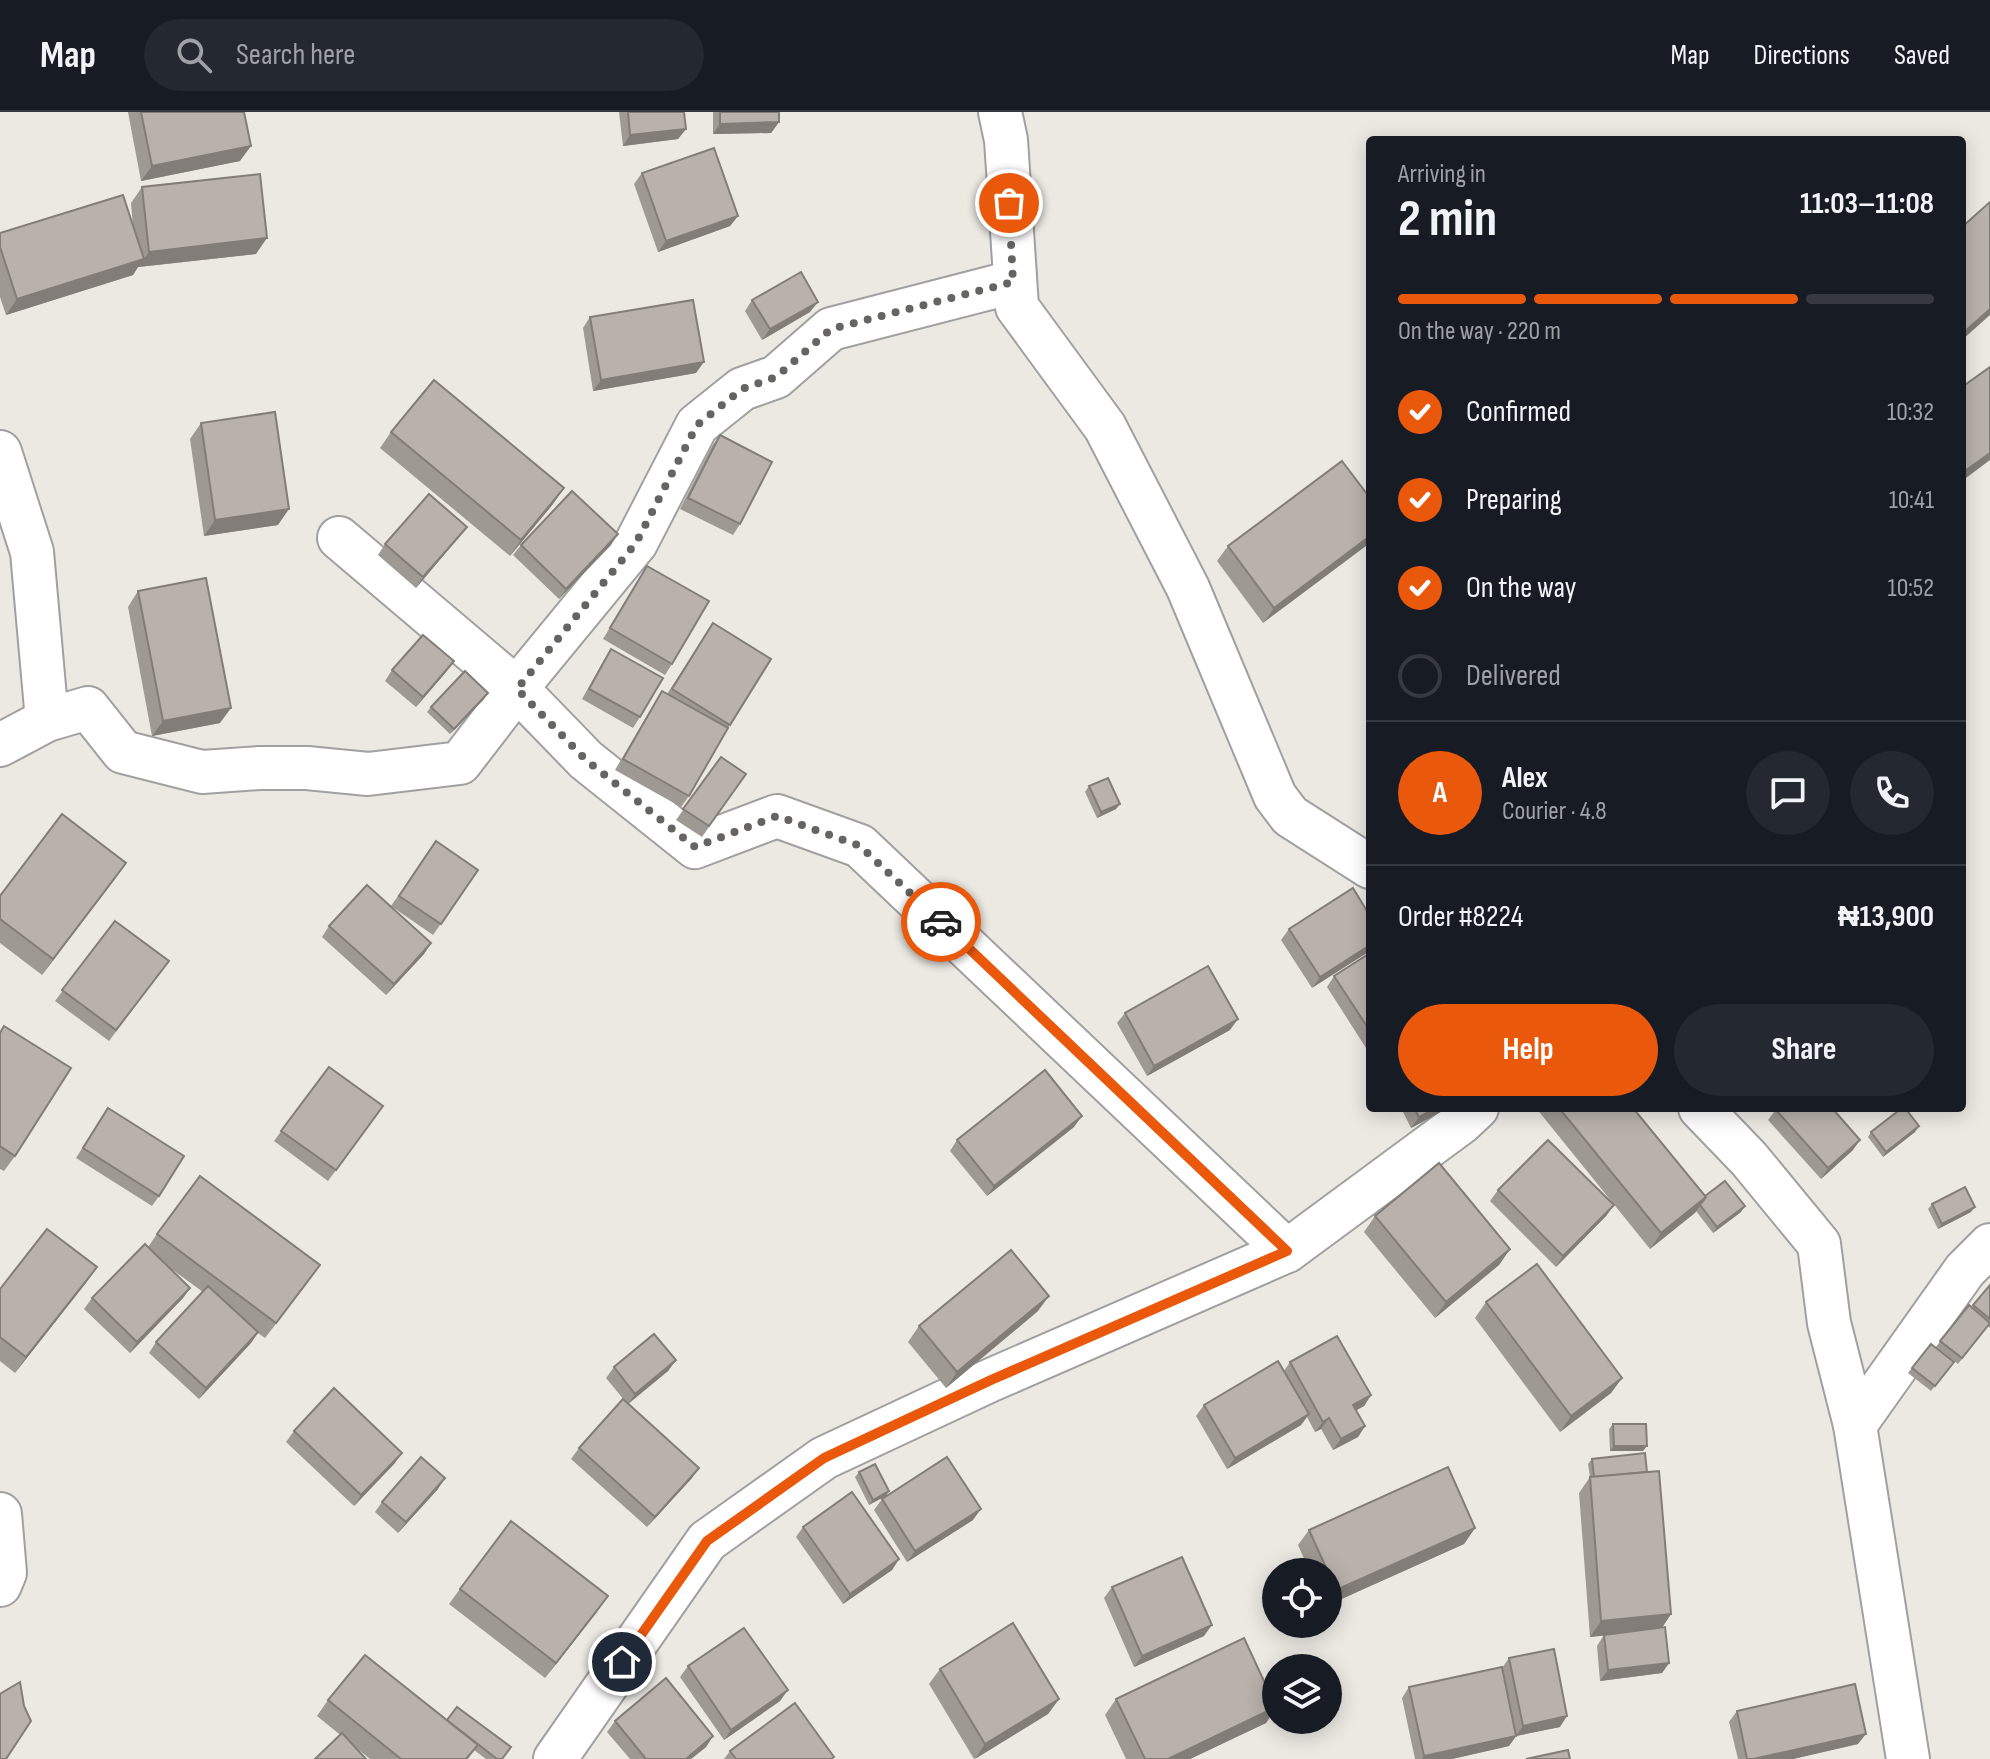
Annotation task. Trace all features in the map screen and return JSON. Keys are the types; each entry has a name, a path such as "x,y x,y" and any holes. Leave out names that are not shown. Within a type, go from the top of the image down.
{"street":[{"path":"1000,112 1006,140 1017,307 1105,427 1188,588 1275,796 1290,816 1366,864"},
{"path":"0,745 47,720 88,708 123,752 202,772 292,768 368,774 460,763 636,543 697,425 742,389 776,377 831,329 1013,282"},
{"path":"0,452 32,552 47,720"},
{"path":"339,538 517,689 586,760 695,847 777,816 860,846 1287,1251"},
{"path":"555,1759 707,1541 824,1458 1004,1374 1287,1251 1473,1112"},
{"path":"1704,1112 1749,1159 1819,1244 1829,1323 1855,1425 1908,1759"},
{"path":"1855,1425 1965,1270 1990,1245"},
{"path":"0,1514 5,1573 0,1585"}],"building":[{"path":"141,112 244,112 251,146 152,166"},
{"path":"628,112 684,112 686,129 630,135"},
{"path":"720,112 779,112 779,122 720,124"},
{"path":"714,148 738,216 666,241 642,173"},
{"path":"260,174 267,238 149,252 142,187"},
{"path":"123,195 144,259 17,299 0,247 0,233"},
{"path":"1990,202 1990,309 1966,330 1966,223"},
{"path":"801,272 818,302 770,329 752,300"},
{"path":"693,300 704,362 601,380 590,317"},
{"path":"1990,367 1990,453 1966,470 1966,384"},
{"path":"434,380 564,488 521,540 391,432"},
{"path":"275,412 289,509 215,520 201,423"},
{"path":"720,435 772,462 740,524 688,498"},
{"path":"1342,461 1366,493 1366,539 1274,608 1228,546"},
{"path":"572,491 618,534 566,589 521,545"},
{"path":"429,494 467,527 423,577 385,544"},
{"path":"647,566 709,601 672,664 610,628"},
{"path":"206,578 231,708 163,721 138,591"},
{"path":"713,623 771,659 730,725 672,689"},
{"path":"423,635 454,661 423,697 392,670"},
{"path":"611,649 663,678 640,717 589,689"},
{"path":"465,671 488,693 454,729 431,707"},
{"path":"662,691 728,728 689,796 623,759"},
{"path":"721,757 746,774 709,826 683,809"},
{"path":"1108,778 1120,804 1101,812 1089,786"},
{"path":"62,814 126,863 53,959 0,919 0,896"},
{"path":"436,841 478,870 441,924 399,896"},
{"path":"367,885 431,943 394,984 329,926"},
{"path":"1353,888 1366,909 1366,948 1320,977 1289,929"},
{"path":"115,921 169,961 116,1030 62,990"},
{"path":"1366,956 1366,1025 1334,976"},
{"path":"1208,966 1238,1019 1154,1066 1125,1013"},
{"path":"4,1026 71,1068 15,1156 0,1146 0,1033"},
{"path":"329,1067 383,1106 336,1170 281,1131"},
{"path":"1045,1070 1082,1116 994,1186 957,1140"},
{"path":"108,1108 184,1156 159,1196 83,1148"},
{"path":"1562,1112 1636,1112 1706,1197 1661,1233"},
{"path":"1778,1112 1836,1112 1860,1140 1828,1168"},
{"path":"1897,1112 1908,1112 1919,1126 1886,1152 1871,1132"},
{"path":"1548,1140 1614,1205 1563,1256 1498,1190"},
{"path":"1439,1163 1510,1249 1446,1302 1375,1216"},
{"path":"200,1176 320,1265 276,1323 157,1234"},
{"path":"1725,1181 1745,1206 1717,1227 1700,1205 1705,1196"},
{"path":"1965,1187 1975,1207 1942,1224 1932,1204"},
{"path":"47,1229 97,1267 26,1357 0,1337 0,1289"},
{"path":"145,1244 190,1288 137,1342 92,1298"},
{"path":"1011,1250 1049,1296 957,1372 919,1326"},
{"path":"1537,1264 1622,1378 1571,1416 1486,1302"},
{"path":"1990,1285 1990,1319 1973,1305"},
{"path":"208,1286 258,1332 206,1388 156,1342"},
{"path":"1969,1305 1990,1323 1962,1358 1940,1341"},
{"path":"654,1334 676,1360 635,1394 614,1367"},
{"path":"1337,1336 1371,1395 1353,1405 1365,1426 1341,1439 1329,1418 1323,1422 1290,1362"},
{"path":"1931,1344 1954,1362 1935,1386 1912,1368"},
{"path":"1278,1361 1309,1414 1235,1458 1204,1405"},
{"path":"334,1388 402,1453 361,1495 294,1431"},
{"path":"623,1399 699,1468 655,1517 579,1448"},
{"path":"1613,1424 1646,1424 1647,1446 1614,1446"},
{"path":"1645,1453 1647,1472 1594,1477 1592,1459"},
{"path":"421,1457 445,1478 406,1522 382,1502"},
{"path":"947,1457 981,1509 915,1551 882,1499"},
{"path":"875,1464 889,1491 873,1500 859,1472"},
{"path":"1448,1467 1475,1528 1342,1587 1342,1558 1322,1558 1309,1530"},
{"path":"1659,1471 1671,1614 1601,1621 1590,1477"},
{"path":"852,1492 899,1559 850,1594 803,1527"},
{"path":"511,1521 608,1596 556,1663 460,1589"},
{"path":"1182,1557 1212,1625 1142,1656 1112,1587"},
{"path":"1013,1623 1059,1699 985,1744 940,1669"},
{"path":"1665,1627 1669,1663 1608,1670 1604,1635"},
{"path":"744,1628 788,1690 731,1730 688,1666"},
{"path":"1244,1638 1262,1677 1262,1714 1168,1759 1145,1759 1116,1699"},
{"path":"1554,1649 1567,1716 1523,1726 1509,1658"},
{"path":"365,1655 478,1745 466,1759 401,1759 328,1700"},
{"path":"1502,1667 1516,1736 1424,1756 1409,1687"},
{"path":"666,1678 713,1736 686,1759 646,1759 615,1721"},
{"path":"20,1682 24,1706 31,1721 6,1759 0,1759 0,1694"},
{"path":"1855,1684 1866,1734 1747,1759 1737,1711"},
{"path":"795,1703 834,1757 736,1759 730,1751"},
{"path":"457,1707 511,1747 502,1759 497,1759 447,1720"},
{"path":"342,1733 366,1759 315,1759"},
{"path":"1568,1750 1570,1759 1526,1759"}],"way so far":[{"path":"941,922 860,846 777,816 695,847 586,760 517,689 636,543 697,425 742,389 776,377 831,329 1013,282 1009,203"}],"route":[{"path":"622,1662 707,1541 824,1458 991,1380 1287,1251 941,922"}]}
